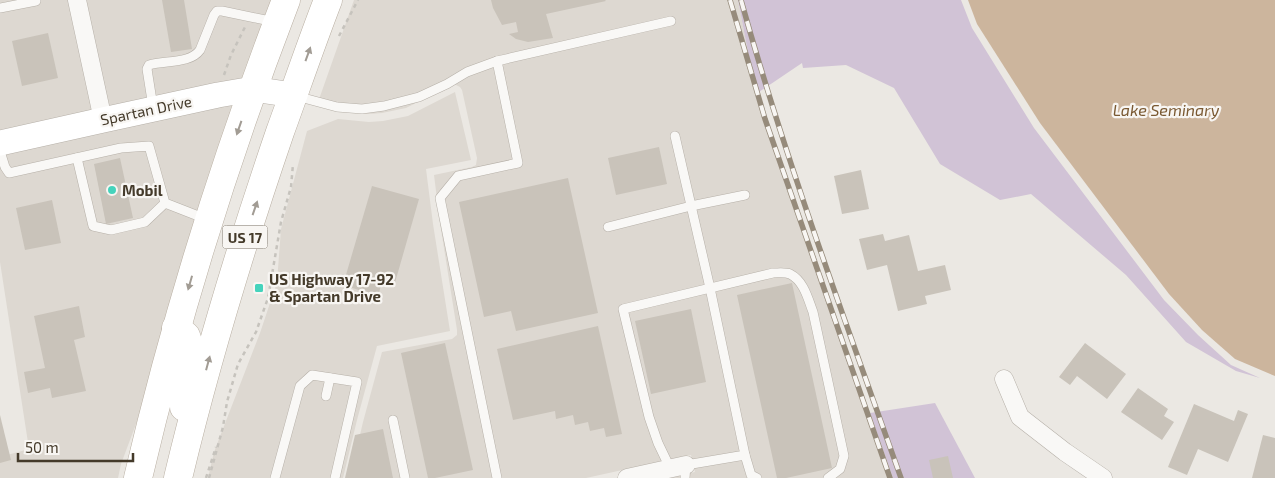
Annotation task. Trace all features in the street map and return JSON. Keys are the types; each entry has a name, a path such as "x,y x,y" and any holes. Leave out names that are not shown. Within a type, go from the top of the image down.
{"main road":[{"name":"US 17","path":"178,478 218,328 244,240 293,95 328,0"},
{"name":"US 17","path":"138,478 176,328 209,220 239,128 282,11"},
{"path":"176,328 186,336 190,354 184,382 184,451"}],"street":[{"path":"76,0 103,120"},
{"name":"Spartan Drive","path":"0,143 253,89 293,95"},
{"path":"1004,379 1020,417 1065,452 1103,478"},
{"path":"627,478 680,470"}],"lane":[{"path":"0,8 36,1"},
{"path":"154,109 146,69 149,65 190,58 197,54 217,11 249,16 282,11"},
{"path":"293,95 337,107 362,108 384,106 419,97 467,72 497,61 671,21"},
{"path":"497,61 518,163 458,176 440,198 497,478"},
{"path":"675,136 710,288 745,455 751,475 757,478"},
{"path":"0,151 5,168 9,172 120,148 149,146 165,204"},
{"path":"77,158 93,226 111,230 146,222 165,204"},
{"path":"608,227 691,206 745,195"},
{"path":"165,204 209,220"},
{"path":"745,455 680,470 658,443 649,417 623,309 773,273 788,274 798,280 807,293 813,312 844,456 840,469 828,478"},
{"path":"275,478 300,386 312,375 357,382 335,478"},
{"path":"326,396 330,378"},
{"path":"393,420 405,478"}],"path":[{"path":"335,42 358,0"},
{"path":"222,78 249,16"},
{"path":"207,478 223,426 227,402 238,364 256,332 268,298 280,222 291,186 294,157"}],"shaded area":[{"path":"0,0 68,0 93,113 0,135"},
{"path":"84,0 277,0 248,79 108,109"},
{"path":"354,0 738,0 757,100 893,478 667,478 695,472 691,455 586,478 350,478 382,352 452,339 457,335 434,175 472,167 476,165 477,158 462,90 456,85 452,85 406,108 382,113 369,114 338,111 317,105"},
{"path":"738,0 961,0 972,28 1034,128 1164,300 1231,365 1260,378 1236,371 1186,342 1126,275 1031,194 1000,200 940,164 894,88 846,65 803,68 802,63 756,94"},
{"path":"455,92 471,160 426,169 450,331 377,346 343,478 208,478 214,452 260,333 277,282 281,229 307,131 338,119 369,122 408,116"},
{"path":"241,100 160,360 121,464 118,478 0,478 0,457 29,449 0,262 0,153"},
{"path":"935,403 975,478 893,478 870,413"}],"water":[{"name":"Lake Seminary","path":"968,0 1275,0 1275,376 1235,359 1202,330 1169,294 1040,123 977,24"}],"building":[{"path":"162,0 184,0 192,49 171,52"},
{"path":"491,0 606,1 546,14 553,38 528,42 516,39 509,34 518,32 516,22 502,25"},
{"path":"48,33 58,78 22,86 12,41"},
{"path":"659,147 667,184 616,195 608,158"},
{"path":"120,158 133,218 106,224 94,164"},
{"path":"861,170 869,209 842,214 834,176"},
{"path":"568,178 598,313 516,331 511,311 484,317 459,202"},
{"path":"372,186 419,199 394,286 382,282 378,296 343,285"},
{"path":"52,200 61,243 25,250 16,208"},
{"path":"883,234 885,241 909,235 918,271 945,265 951,290 925,296 927,304 898,311 887,265 867,270 859,239"},
{"path":"792,283 832,468 786,478 777,478 737,295"},
{"path":"79,306 85,337 74,340 86,391 52,398 50,388 28,393 24,372 45,368 34,316"},
{"path":"691,309 706,382 651,394 635,321"},
{"path":"598,326 622,434 606,437 604,428 590,431 588,422 575,425 573,415 556,419 555,411 513,420 497,349"},
{"path":"445,343 473,470 428,478 401,353"},
{"path":"1085,343 1126,374 1107,399 1077,376 1070,385 1059,377"},
{"path":"1138,388 1168,409 1164,416 1174,422 1162,440 1121,412"},
{"path":"1194,404 1234,421 1238,410 1248,414 1228,462 1198,449 1187,475 1168,467"},
{"path":"0,415 11,460 0,463"},
{"path":"383,429 393,478 345,478 355,435"},
{"path":"1263,435 1275,438 1275,478 1252,478"},
{"path":"948,456 953,478 933,478 929,460"}],"railway":[{"path":"730,0 765,119 890,478"},
{"path":"741,0 758,61 797,181 901,478"}],"place":[{"name":"Mobil","path":"112,190"},
{"name":"US Highway 17-92 & Spartan Drive","path":"259,288"}]}
